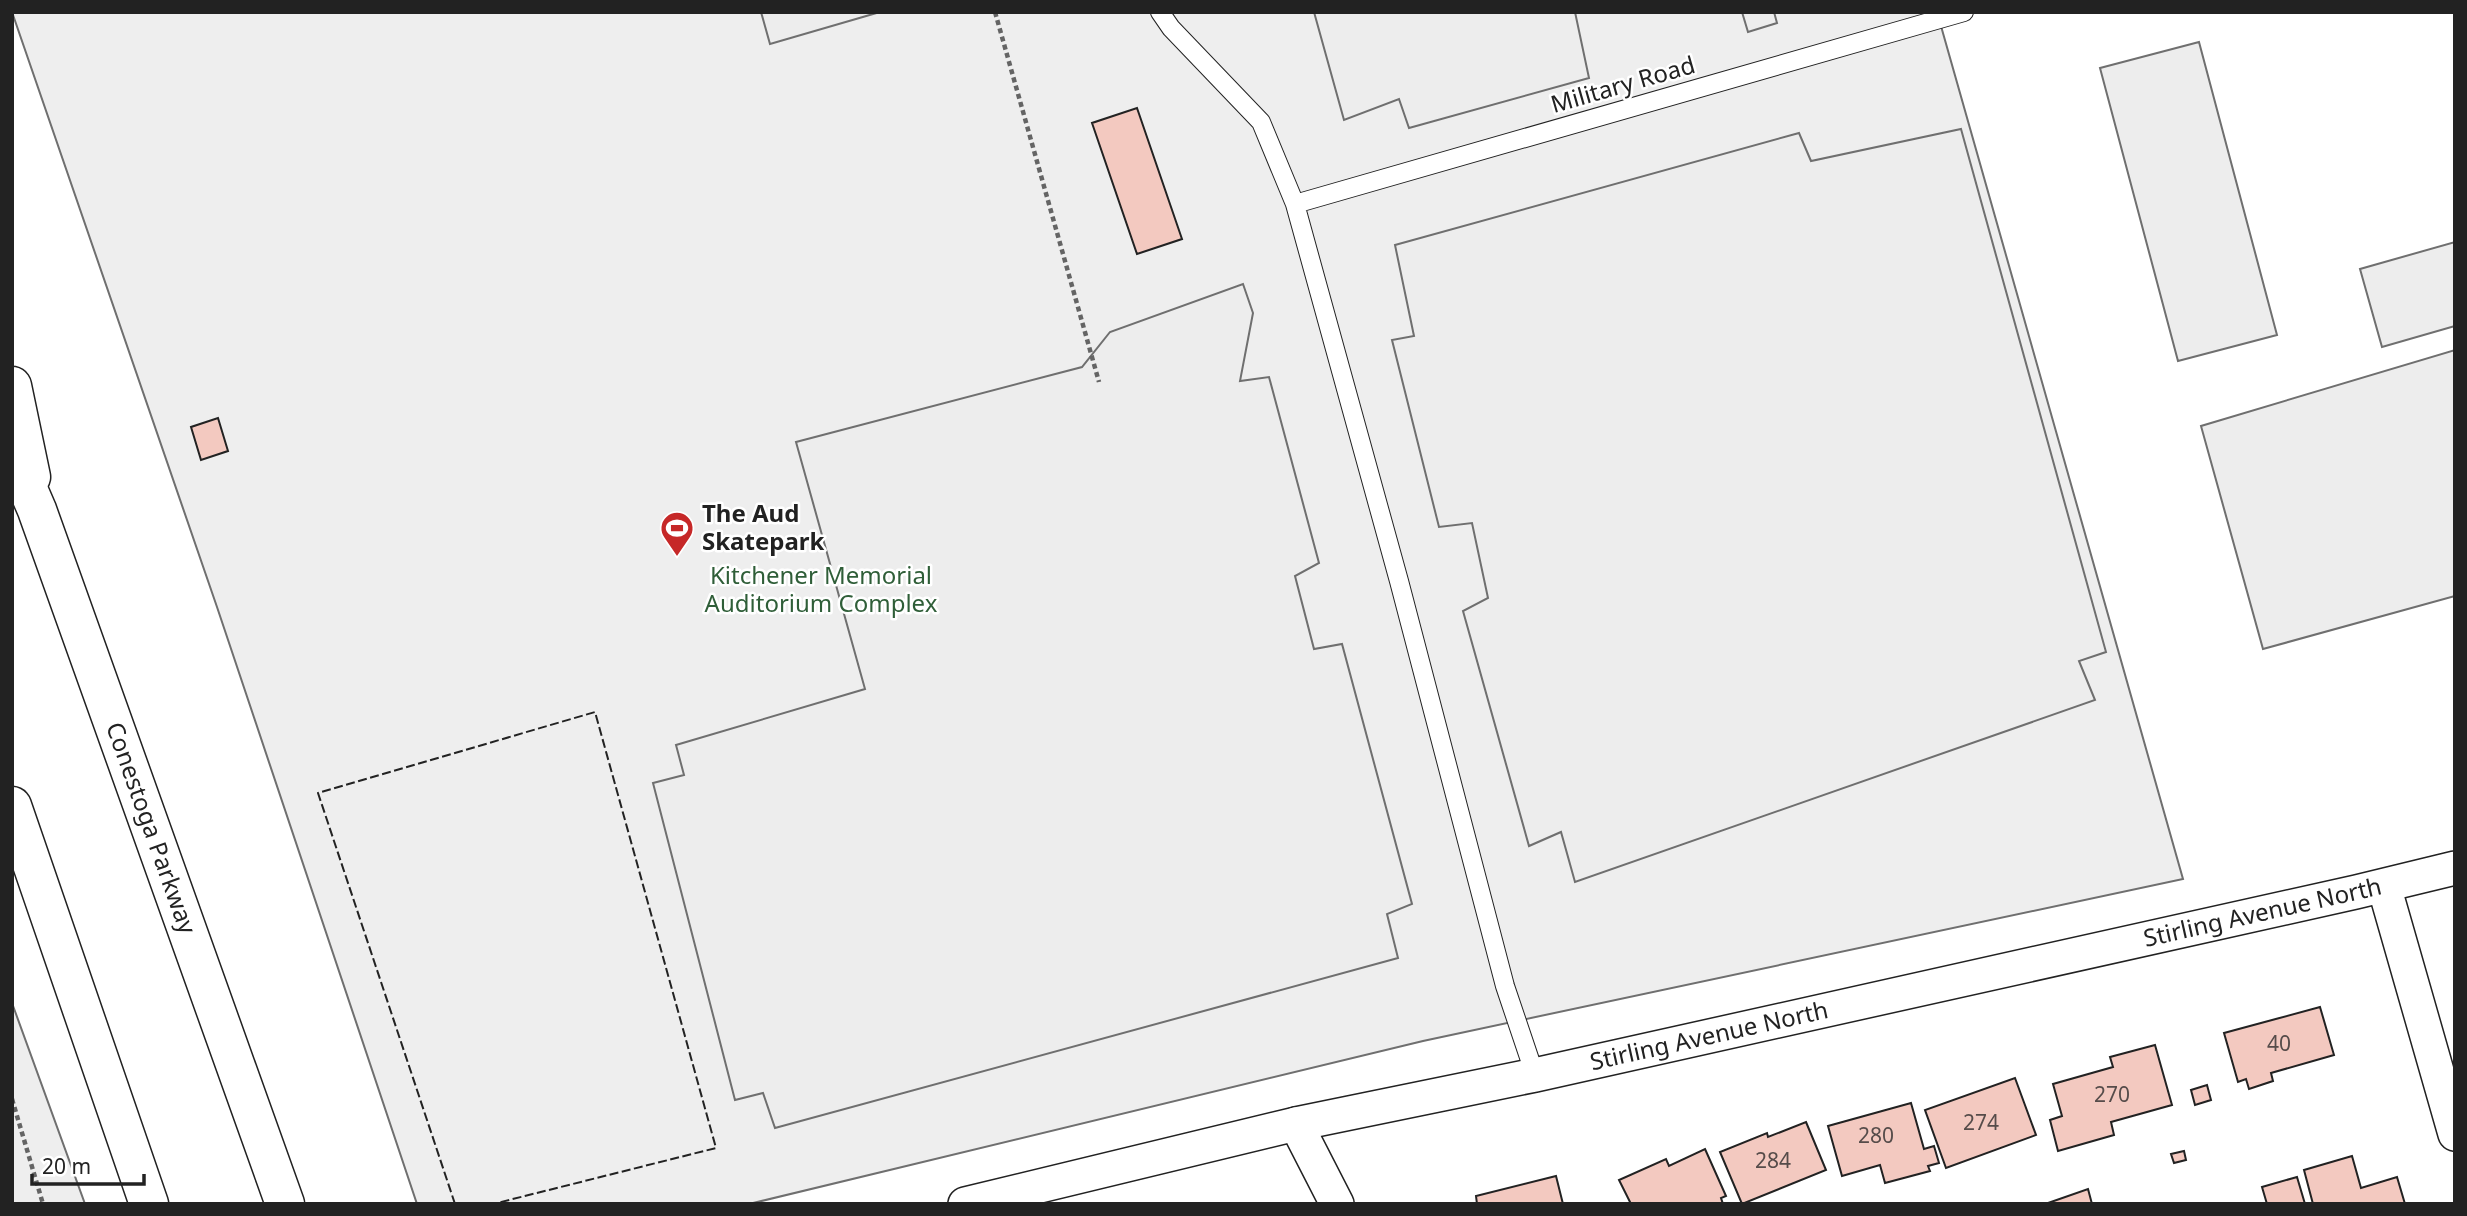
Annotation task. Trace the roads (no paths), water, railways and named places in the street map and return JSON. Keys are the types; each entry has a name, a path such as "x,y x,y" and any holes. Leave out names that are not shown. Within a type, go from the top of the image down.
{"highway":[{"path":"12,386 37,510"},
{"name":"Conestoga Parkway","path":"12,452 37,510 285,1204"},
{"path":"12,806 149,1204"}],"street":[{"name":"Stirling Avenue North","path":"965,1204 1296,1124 1535,1075 2455,868"},
{"path":"2384,886 2455,1134"},
{"path":"1296,1124 1337,1204"}],"lane":[{"path":"1160,12 1171,28 1261,122 1295,204 1403,594 1505,986 1535,1075"},
{"name":"Military Road","path":"1295,204 1964,12"}],"place":[{"name":"The Aud Skatepark","path":"677,558"}],"park label":[{"name":"Kitchener Memorial Auditorium Complex","path":"821,590"}]}
